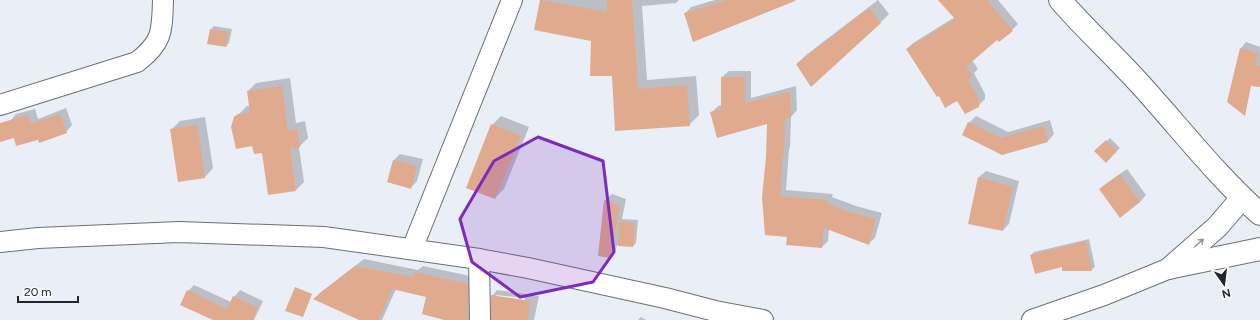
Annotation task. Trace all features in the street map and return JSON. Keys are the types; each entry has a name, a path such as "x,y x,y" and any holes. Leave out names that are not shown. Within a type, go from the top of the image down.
{"main road":[{"path":"1060,0 1090,33 1140,83 1185,136 1242,198 1260,214"},
{"path":"1170,268 1217,226 1242,198"},
{"path":"1170,268 1260,249"}],"street":[{"path":"0,104 137,62 150,52 157,42 161,28 162,0"},
{"path":"412,249 512,0"},
{"path":"0,242 179,232 324,237 479,259 528,268 665,298 715,311 763,320"},
{"path":"479,259 480,320"},
{"path":"1032,320 1104,295 1170,268"}],"highlighted area":[{"path":"538,137 603,161 614,252 593,282 520,297 472,262 460,219 494,161"}],"building":[{"path":"540,0 607,12 607,0 632,0 638,89 687,85 690,126 615,131 612,76 590,76 591,41 534,30"},
{"path":"727,0 795,1 693,42 684,13"},
{"path":"938,0 987,0 1013,31 999,42 997,40 966,67 973,76 968,79 979,100 979,107 965,114 957,101 945,108 939,96 937,97 906,49 955,19"},
{"path":"869,8 881,23 811,87 796,64"},
{"path":"210,29 229,32 226,47 207,44"},
{"path":"1240,48 1258,53 1255,66 1260,66 1260,87 1251,86 1245,116 1227,102"},
{"path":"721,77 745,77 745,103 790,92 791,118 785,119 784,155 780,196 827,200 826,203 849,212 876,219 869,245 824,228 822,248 786,245 787,237 765,235 762,197 766,157 767,124 717,138 710,112 721,109"},
{"path":"282,86 288,131 297,129 300,147 290,149 296,191 268,195 262,153 254,154 252,146 236,149 231,127 234,117 238,114 250,113 247,91"},
{"path":"60,114 67,133 39,143 38,140 16,146 14,138 0,142 0,123 28,115 31,124"},
{"path":"968,122 1001,138 1044,126 1048,142 1002,155 962,135"},
{"path":"491,124 521,136 495,199 466,188"},
{"path":"197,125 205,178 178,182 170,129"},
{"path":"1106,140 1117,151 1106,163 1094,151"},
{"path":"393,160 417,166 411,189 387,182"},
{"path":"1120,174 1140,202 1120,218 1099,189"},
{"path":"978,177 1013,187 1003,231 968,224"},
{"path":"604,200 620,206 610,258 598,256"},
{"path":"619,222 635,223 633,247 618,246"},
{"path":"1086,241 1092,271 1062,271 1062,267 1035,274 1030,255"},
{"path":"355,266 413,277 414,272 468,284 468,320 444,320 422,314 426,297 392,289 379,320 359,320 313,299"},
{"path":"295,287 312,294 303,317 285,311"},
{"path":"187,290 227,309 233,296 258,308 252,320 213,320 180,305"},
{"path":"491,295 530,301 528,320 491,320"}]}
